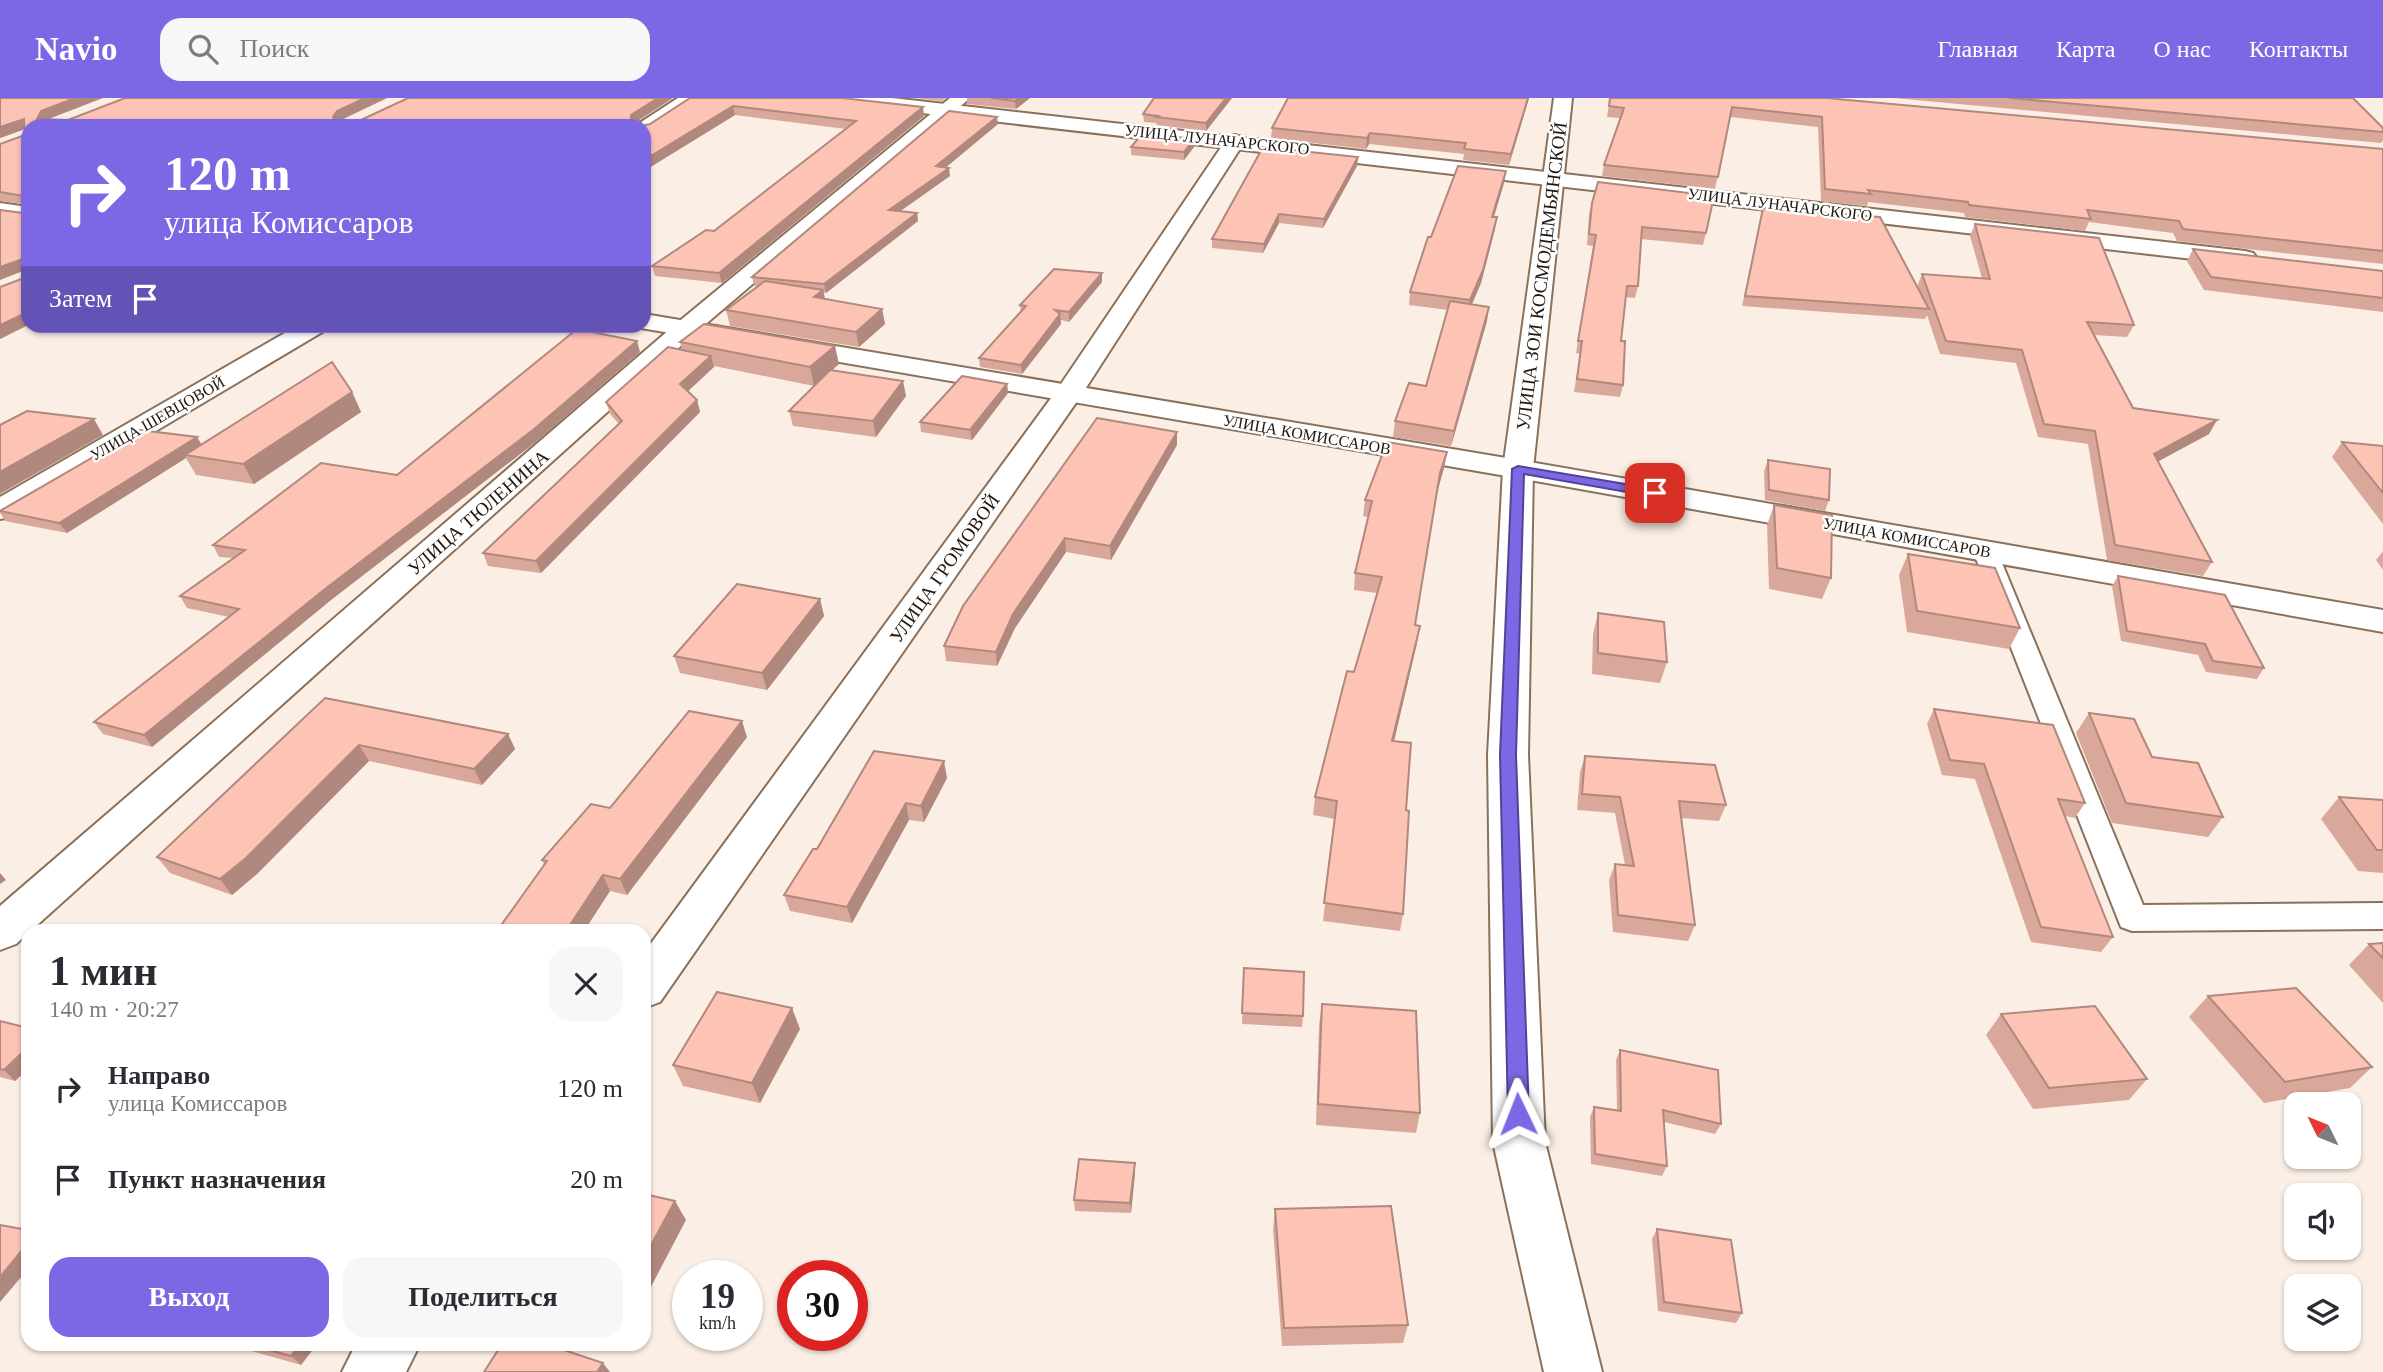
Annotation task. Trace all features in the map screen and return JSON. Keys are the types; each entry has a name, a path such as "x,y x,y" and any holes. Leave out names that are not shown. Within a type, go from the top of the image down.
{"street":[{"path":"651,123 691,98"},
{"name":"УЛИЦА ЛУНАЧАРСКОГО","path":"843,98 954,103 1234,141 2272,261"},
{"name":"УЛИЦА ЗОИ КОСМОДЕМЬЯНСКОЙ","path":"1563,98 1518,469 1508,755 1519,1142 1573,1372"},
{"name":"УЛИЦА ТЮЛЕНИНА","path":"0,932 685,329 954,103"},
{"name":"УЛИЦА ГРОМОВОЙ","path":"651,979 1068,394 1234,141"},
{"path":"0,210 21,213"},
{"name":"УЛИЦА КОМИССАРОВ","path":"651,323 1518,469 2383,621"},
{"name":"УЛИЦА ШЕВЦОВОЙ","path":"0,510 303,333"},
{"path":"371,1372 386,1351"}],"lane":[{"path":"1985,551 2132,918 2383,916"}],"building":[{"path":"0,98 75,98 41,111 37,119 21,119 0,127"},
{"path":"125,98 365,98 337,111 334,119 71,119"},
{"path":"408,98 658,98 631,115 631,119 363,119"},
{"path":"690,98 842,98 923,107 719,273 652,266 706,230 714,231 856,121 733,106 651,156 651,123"},
{"path":"991,98 1019,98 1015,101"},
{"path":"1154,98 1226,98 1206,123 1143,114"},
{"path":"1288,98 1528,98 1511,154 1464,149 1466,143 1370,133 1367,138 1272,128"},
{"path":"1610,98 1826,98 2383,149 2383,251 2183,229 2179,221 2087,210 2091,219 1868,190 1871,194 1825,189 1822,117 1732,107 1718,177 1604,165 1624,108 1609,106"},
{"path":"2009,98 2353,98 2383,128 2383,132"},
{"path":"949,111 997,117 936,166 949,168 889,210 917,213 824,284 752,277"},
{"path":"1143,133 1194,139 1184,152 1131,147"},
{"path":"21,136 21,196 0,192 0,144"},
{"path":"1263,147 1358,157 1324,219 1279,214 1264,244 1212,239"},
{"path":"1458,166 1506,171 1492,217 1497,217 1483,270 1470,300 1410,292 1428,237 1431,237"},
{"path":"1598,182 1714,196 1706,233 1642,227 1638,286 1627,286 1621,341 1625,341 1623,385 1577,379 1582,341 1578,341 1596,235 1589,234 1592,203"},
{"path":"1763,208 1880,217 1929,309 1745,296"},
{"path":"0,210 21,213 21,260 0,267"},
{"path":"1975,224 2099,238 2134,325 2087,322 2133,408 2217,420 2154,454 2212,562 2115,545 2095,431 2044,424 2022,350 1946,341 1922,274 1990,279"},
{"path":"2193,249 2383,271 2383,298 2211,277"},
{"path":"1054,269 1102,273 1069,312 1055,310 1060,314 1021,365 979,358 1026,306 1020,305"},
{"path":"21,279 21,315 0,325 0,287"},
{"path":"765,281 823,290 814,297 882,309 856,332 726,310"},
{"path":"1450,301 1489,307 1454,431 1395,421 1409,383 1426,386"},
{"path":"704,324 835,346 810,367 680,342"},
{"path":"572,333 597,333 637,341 533,430 325,589 144,735 94,722 239,609 180,596 245,550 213,545 321,463 397,475"},
{"path":"668,347 711,356 680,384 697,400 536,561 483,553 622,421 606,402"},
{"path":"332,362 352,392 243,464 185,455"},
{"path":"830,370 903,381 873,421 789,411"},
{"path":"962,376 1007,384 970,430 920,422"},
{"path":"27,411 94,419 0,472 0,425"},
{"path":"1097,418 1177,432 1110,546 1065,538 1013,614 996,652 944,646 963,606"},
{"path":"140,430 197,437 59,523 0,511"},
{"path":"1387,442 1447,452 1440,473 1415,625 1420,626 1392,741 1411,743 1403,914 1324,903 1337,801 1315,797 1347,671 1354,672 1382,577 1355,573 1372,501 1365,500"},
{"path":"2342,442 2383,446 2383,493"},
{"path":"1768,460 1830,469 1829,500 1769,490"},
{"path":"1774,505 1832,515 1831,578 1777,568"},
{"path":"1908,554 1995,568 2020,628 1917,611"},
{"path":"2118,576 2225,595 2264,668 2213,661 2205,644 2127,631"},
{"path":"737,584 820,599 762,673 674,656"},
{"path":"1598,613 1664,622 1667,662 1598,653"},
{"path":"325,698 508,734 474,769 359,745 246,858 220,879 157,857"},
{"path":"1934,709 2053,725 2085,803 2058,799 2113,937 2041,927 1984,764 1950,760"},
{"path":"689,711 742,721 620,879 603,875 571,924 502,924 547,861 542,860 591,804 610,808"},
{"path":"2089,713 2134,719 2152,757 2198,763 2223,817 2126,803"},
{"path":"874,751 944,761 921,806 906,803 847,907 784,895 813,849 817,849"},
{"path":"1585,756 1715,765 1726,805 1679,801 1695,925 1618,915 1615,864 1634,866 1620,797 1582,794"},
{"path":"2339,797 2383,800 2383,850 2377,850"},
{"path":"2383,943 2383,958 2369,944"},
{"path":"1244,968 1304,972 1303,1016 1242,1013"},
{"path":"2296,988 2372,1067 2285,1082 2208,996"},
{"path":"717,992 792,1008 752,1083 673,1065"},
{"path":"1322,1004 1416,1011 1420,1113 1318,1104"},
{"path":"2095,1006 2147,1079 2049,1088 2001,1014"},
{"path":"0,1021 21,1026 21,1054 4,1070 0,1069"},
{"path":"1620,1050 1718,1070 1721,1124 1663,1110 1667,1166 1595,1154 1594,1107 1621,1111"},
{"path":"1079,1159 1135,1163 1130,1203 1074,1200"},
{"path":"651,1196 675,1201 651,1245"},
{"path":"1391,1206 1408,1325 1284,1328 1275,1209"},
{"path":"0,1225 21,1229 21,1252 0,1277"},
{"path":"1657,1229 1731,1240 1742,1313 1664,1302"},
{"path":"273,1351 295,1351 291,1356"},
{"path":"498,1351 567,1351 603,1363 597,1372 484,1372"}],"route":[{"path":"1518,1114 1508,755 1518,469 1655,493"}]}
